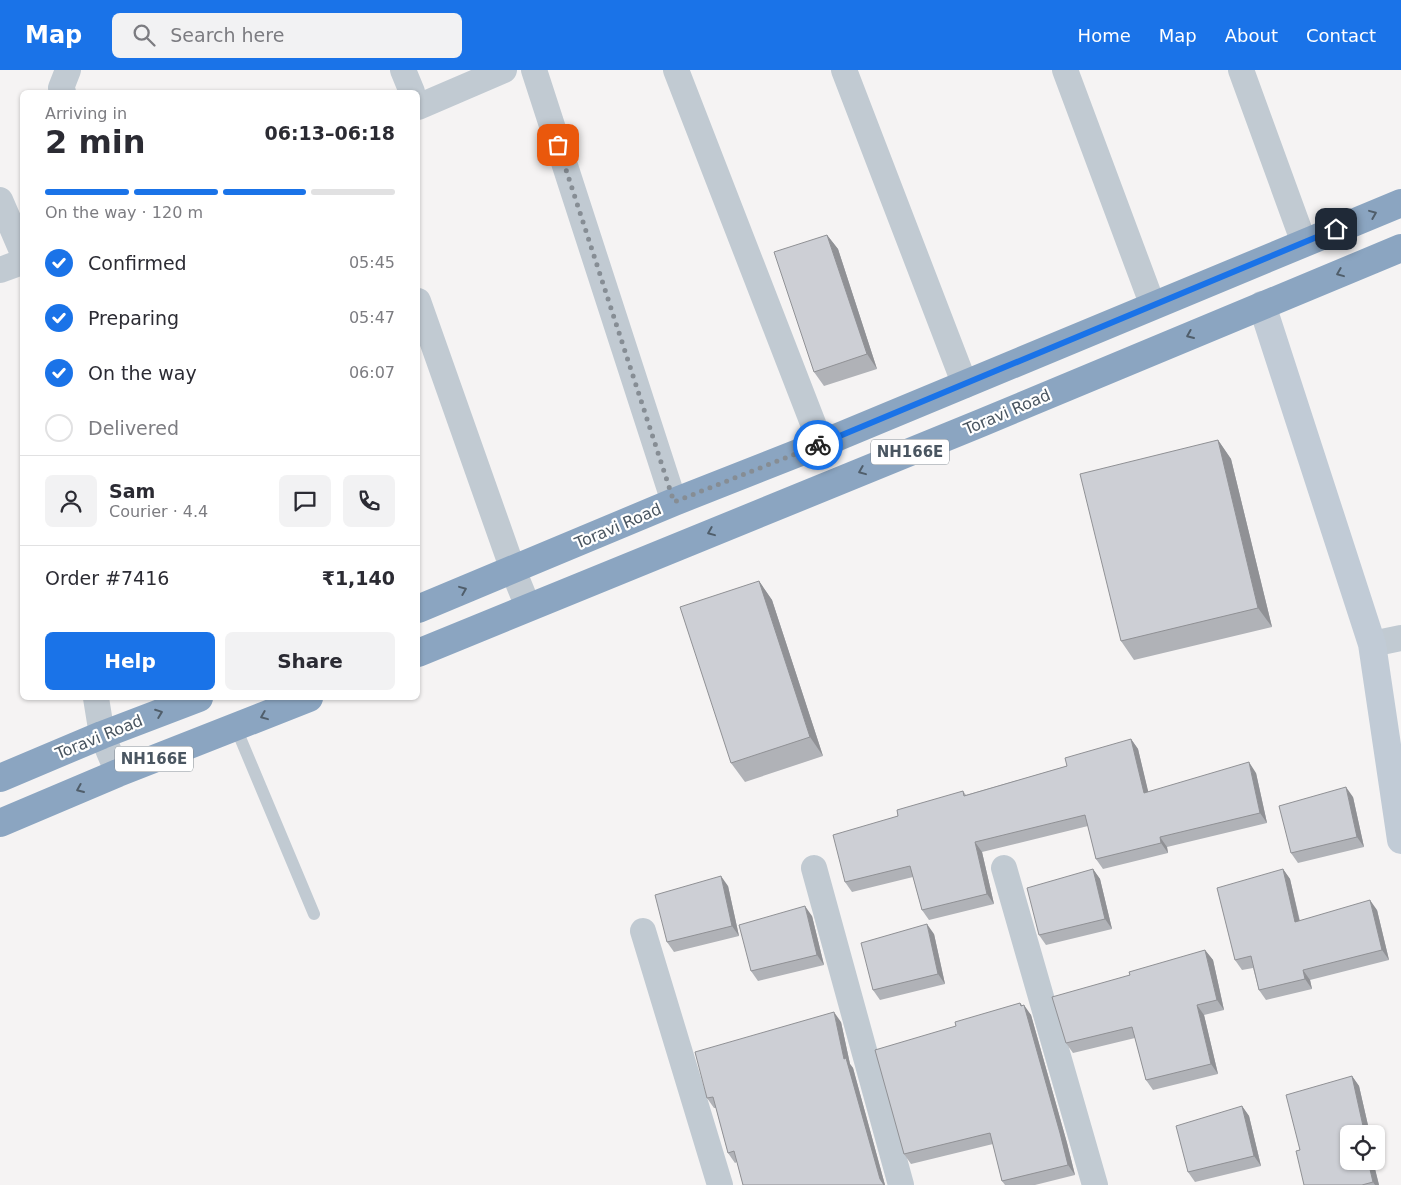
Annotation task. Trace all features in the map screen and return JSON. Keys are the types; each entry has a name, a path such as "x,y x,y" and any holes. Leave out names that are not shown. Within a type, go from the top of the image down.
{"highway":[{"name":"Toravi Road","path":"420,608 674,502 965,385 1401,203"},
{"name":"Toravi Road","path":"420,652 981,423 1401,248"},
{"name":"Toravi Road","path":"0,778 102,735 194,700"},
{"name":"NH166E","path":"0,822 118,773 304,700"}],"street":[{"path":"62,90 61,88 68,70"},
{"path":"403,70 411,90"},
{"path":"420,105 504,70"},
{"path":"534,70 674,502"},
{"path":"676,70 821,444"},
{"path":"844,70 965,385"},
{"path":"1065,70 1152,306"},
{"path":"1241,70 1304,242"},
{"path":"0,200 20,246"},
{"path":"0,270 20,263"},
{"path":"1262,305 1372,644 1401,840"},
{"path":"420,308 513,570 528,607"},
{"path":"1372,644 1401,638"},
{"path":"96,700 102,735 118,773"},
{"path":"814,868 901,1185"},
{"path":"1004,868 1095,1185"},
{"path":"643,931 720,1185"}],"lane":[{"path":"236,728 314,914"}],"building":[{"path":"827,235 867,354 814,372 774,252"},
{"path":"1218,440 1258,608 1121,641 1080,474"},
{"path":"759,581 810,737 731,763 680,607"},
{"path":"1131,739 1144,793 1249,762 1260,813 1160,837 1161,843 1096,859 1085,815 975,842 987,894 922,910 910,866 845,882 833,835 898,816 897,810 963,791 964,796 1067,766 1065,758"},
{"path":"1346,787 1357,837 1291,853 1279,806"},
{"path":"1093,869 1105,919 1039,935 1027,888"},
{"path":"1283,869 1295,922 1370,900 1382,950 1303,970 1305,979 1259,990 1251,956 1235,960 1217,888"},
{"path":"721,876 732,926 667,942 655,895"},
{"path":"805,906 817,955 751,971 739,925"},
{"path":"927,924 938,974 873,990 861,943"},
{"path":"1205,950 1217,1000 1197,1005 1211,1064 1146,1080 1132,1027 1066,1043 1052,997 1130,975 1129,972"},
{"path":"1020,1003 1021,1006 1024,1005 1068,1165 1002,1181 990,1133 904,1154 875,1050 956,1026 955,1022"},
{"path":"834,1012 844,1059 846,1058 880,1179 884,1185 743,1185 734,1151 728,1153 713,1097 707,1098 695,1052"},
{"path":"1352,1076 1363,1125 1340,1125 1340,1170 1370,1170 1373,1182 1362,1185 1304,1185 1296,1151 1300,1150 1286,1095"},
{"path":"1242,1106 1254,1156 1188,1172 1176,1126"}],"way so far":[{"path":"558,145 674,502 818,445"}],"route":[{"path":"818,445 1336,229"}]}
